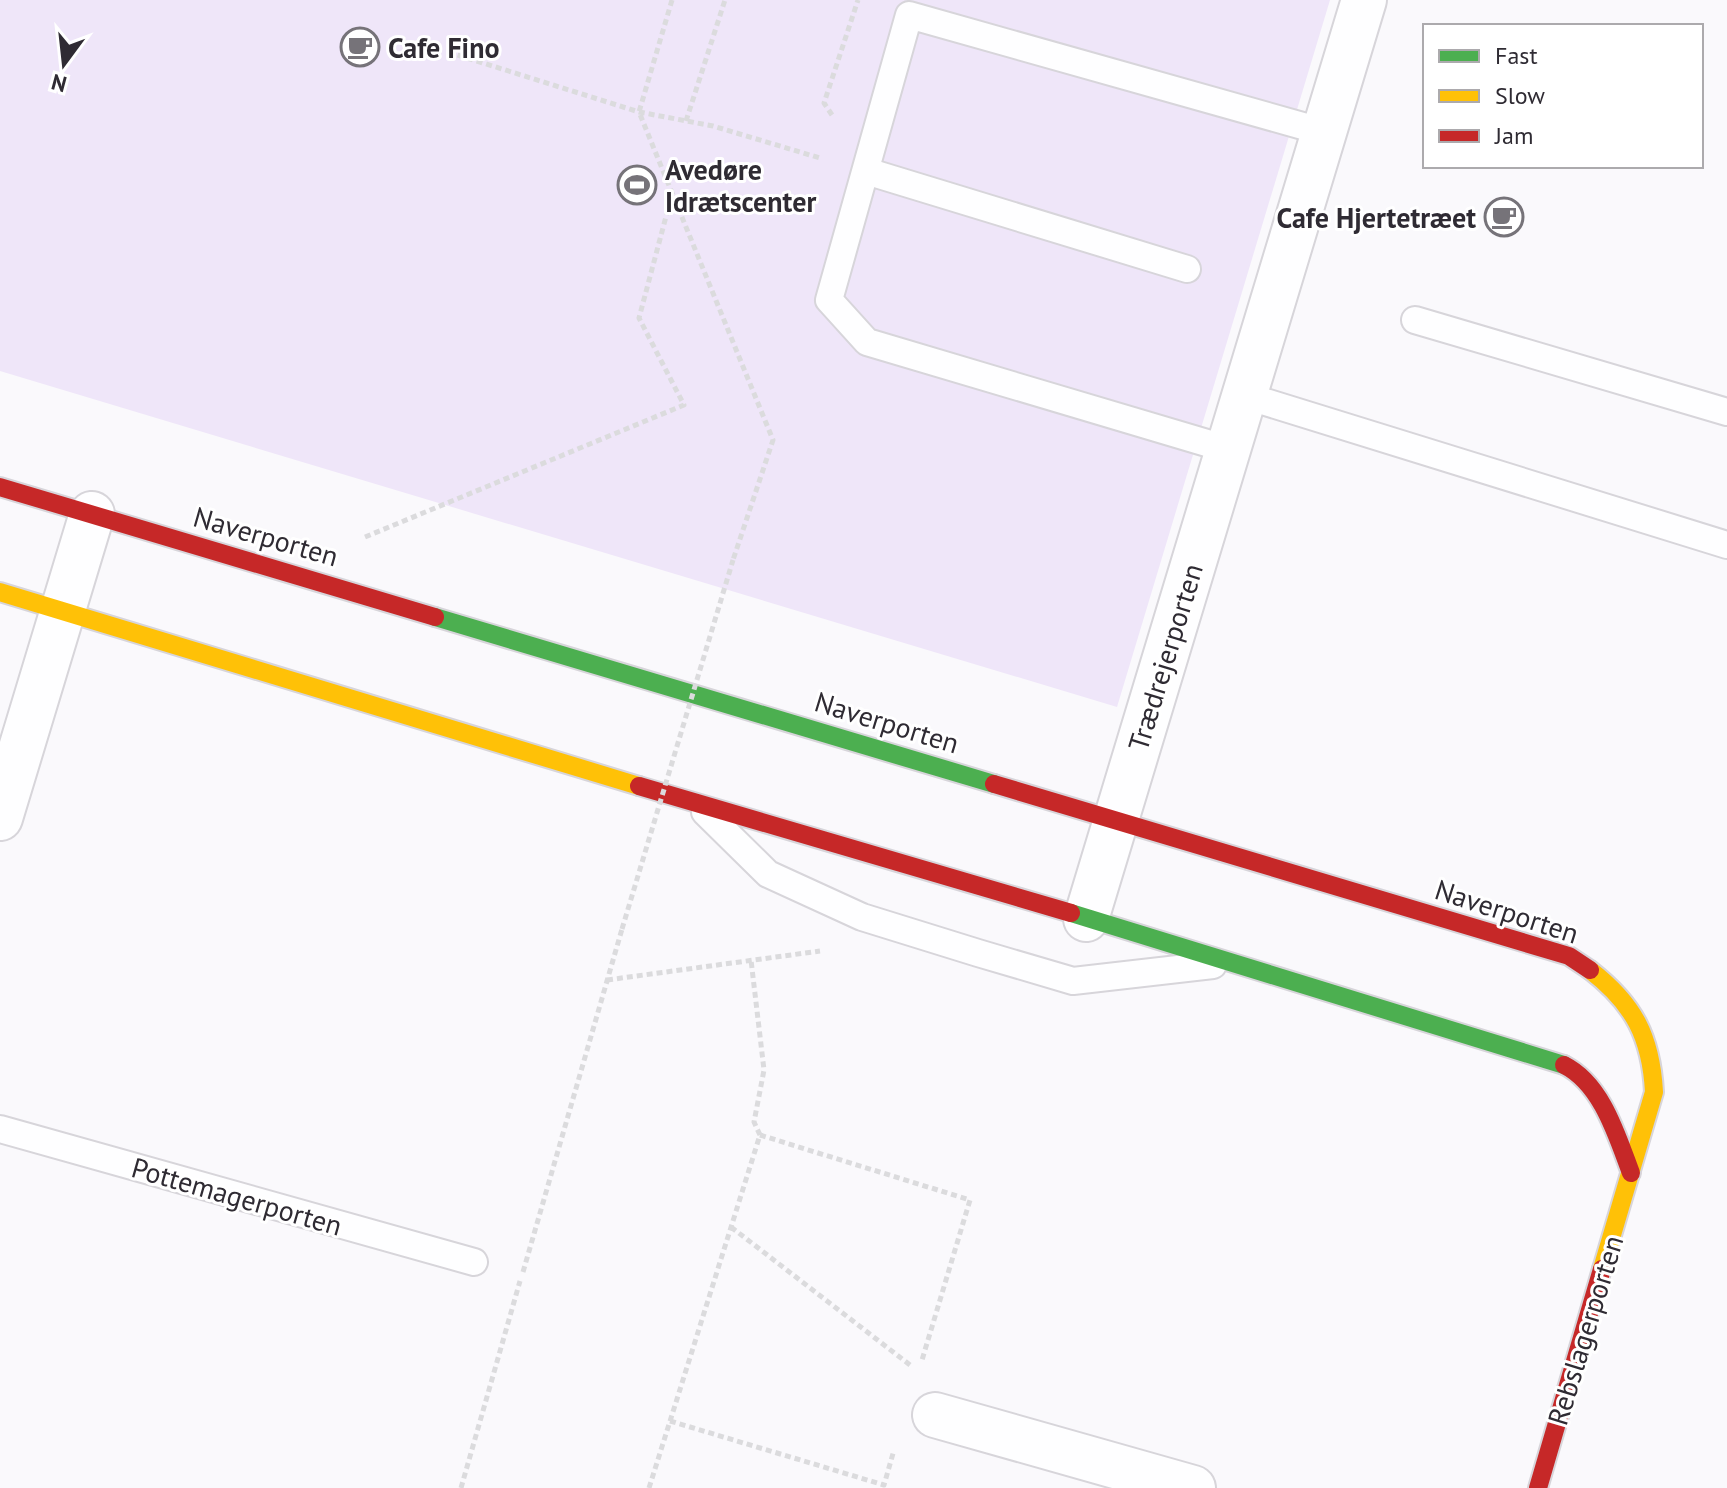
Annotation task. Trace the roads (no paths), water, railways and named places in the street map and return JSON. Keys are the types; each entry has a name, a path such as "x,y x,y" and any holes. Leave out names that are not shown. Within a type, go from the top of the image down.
{"street":[{"name":"Trædrejerporten","path":"1086,919 1364,0"},
{"name":"Naverporten","path":"0,487 1569,956 1622,994 1639,1015 1649,1039 1654,1092 1631,1173"},
{"path":"0,818 92,514"},
{"path":"0,592 693,802 1237,962 1568,1066 1589,1083 1603,1102 1631,1173"},
{"name":"Rebslagerporten","path":"1538,1488 1631,1173"},
{"path":"935,1415 1193,1488"}],"lane":[{"path":"1227,449 867,342 829,300 909,15 1324,132"},
{"path":"866,171 1187,269"},
{"path":"1415,320 1727,412"},
{"path":"1243,395 1727,545"},
{"path":"693,802 768,874 862,917 1073,981 1237,962"},
{"name":"Pottemagerporten","path":"0,1129 474,1262"}],"place":[{"name":"Cafe Fino","path":"360,47"},
{"name":"Avedøre Idrætscenter","path":"637,185"},
{"name":"Cafe Hjertetræet","path":"1504,217"}]}
